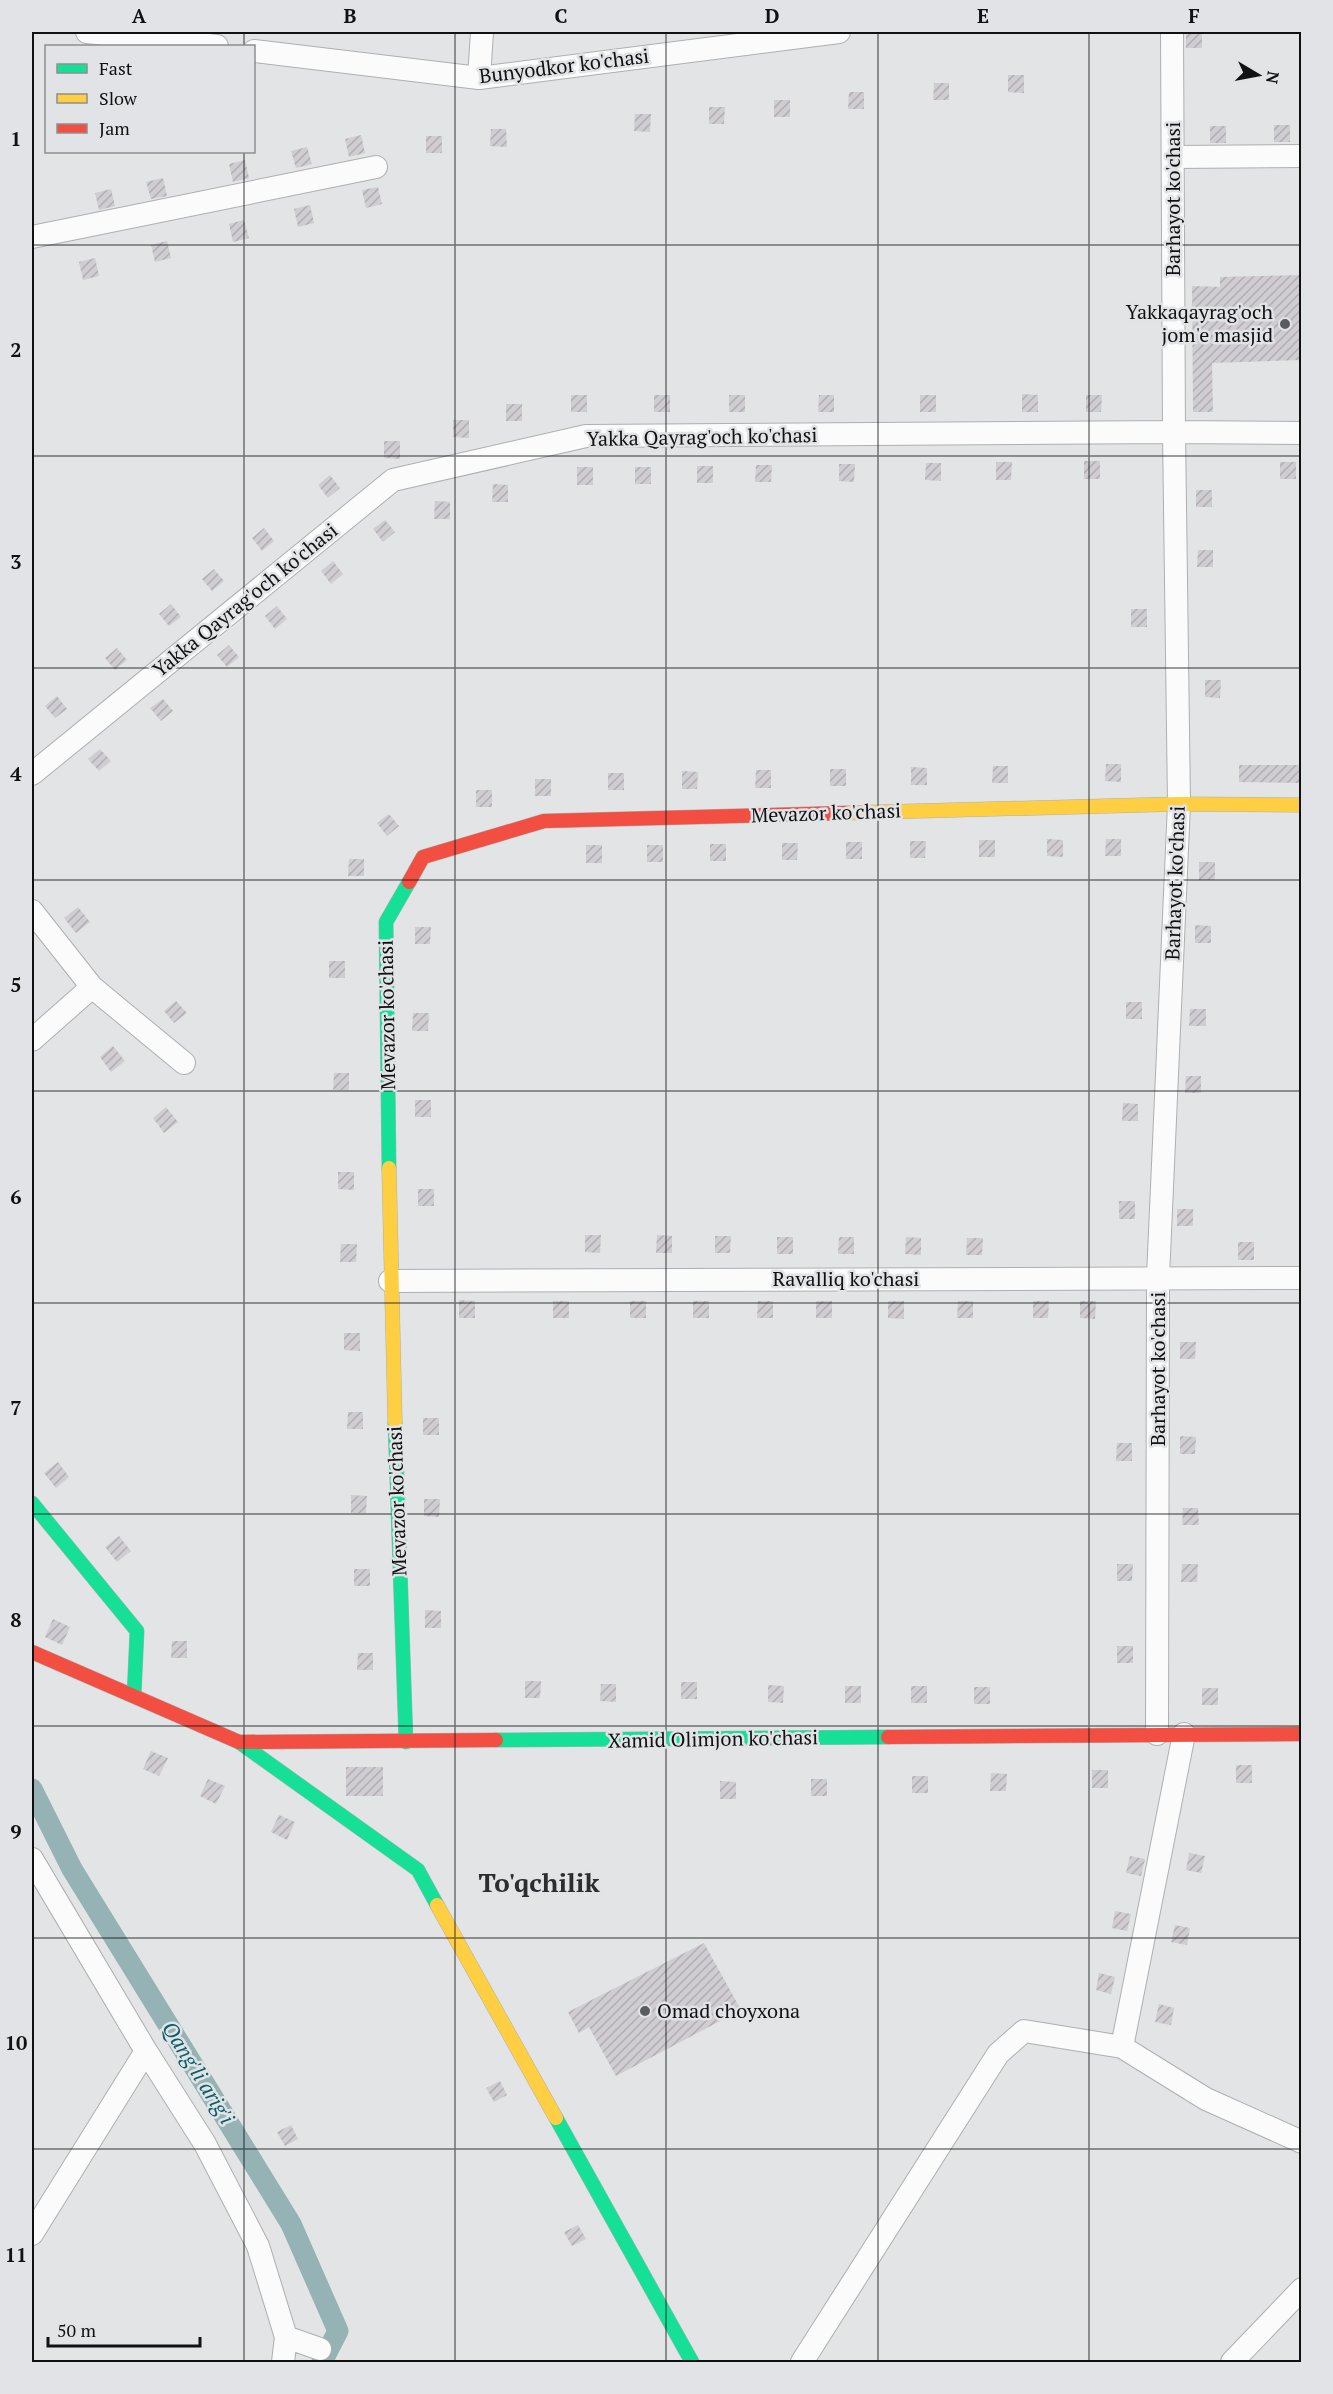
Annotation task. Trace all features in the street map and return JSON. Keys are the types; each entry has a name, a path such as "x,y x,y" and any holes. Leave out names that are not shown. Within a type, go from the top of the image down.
{"main road":[{"name":"Mevazor ko'chasi","path":"406,1742 390,1281 386,922 423,857 544,821 1179,804 1302,805"},
{"path":"32,1503 137,1631 134,1696"},
{"name":"Xamid Olimjon ko'chasi","path":"32,1652 239,1742 1302,1734"},
{"path":"239,1742 418,1870 692,2362"}],"street":[{"path":"87,32 131,34 210,45"},
{"path":"480,78 482,32"},
{"name":"Bunyodkor ko'chasi","path":"255,51 480,78 838,32"},
{"name":"Barhayot ko'chasi","path":"1156,1734 1158,1277 1179,804 1172,32"},
{"path":"1173,157 1302,156"},
{"path":"32,237 376,167"},
{"name":"Yakka Qayrag'och ko'chasi","path":"32,774 393,480 586,436 1174,432 1302,434"},
{"path":"32,910 92,987 184,1063"},
{"path":"32,1040 92,987"},
{"name":"Ravalliq ko'chasi","path":"390,1281 1302,1278"},
{"path":"1122,2047 1184,1734"},
{"path":"32,1859 146,2051 205,2144 258,2246 286,2337 283,2362"},
{"path":"802,2362 998,2054 1024,2031 1122,2047 1206,2099 1302,2142"},
{"path":"35,2219 146,2051"},
{"path":"1232,2362 1302,2289"},
{"path":"286,2337 320,2349"}],"building":[{"path":"1186,32 1202,32 1202,48 1186,48"},
{"path":"1008,75 1024,75 1024,93 1008,92"},
{"path":"934,83 949,83 949,100 933,100"},
{"path":"849,92 864,92 864,109 848,109"},
{"path":"774,100 790,100 790,117 774,117"},
{"path":"709,107 725,107 724,124 709,124"},
{"path":"635,114 651,114 650,132 634,131"},
{"path":"1274,125 1290,125 1290,142 1274,142"},
{"path":"1210,126 1226,126 1226,143 1210,143"},
{"path":"491,129 506,129 507,147 490,146"},
{"path":"361,135 365,153 349,157 345,139"},
{"path":"426,136 442,136 442,153 426,153"},
{"path":"307,147 312,164 296,168 291,151"},
{"path":"245,160 249,178 233,182 229,164"},
{"path":"163,178 167,196 151,199 146,182"},
{"path":"378,187 382,204 366,208 362,190"},
{"path":"111,189 115,206 99,210 95,193"},
{"path":"310,205 314,223 298,227 294,209"},
{"path":"244,220 249,238 233,242 229,224"},
{"path":"167,241 171,258 155,262 151,245"},
{"path":"95,258 99,276 83,280 79,262"},
{"path":"1302,275 1302,360 1212,363 1213,412 1193,412 1192,286 1220,287 1220,277"},
{"path":"1022,394 1038,395 1038,412 1022,412"},
{"path":"571,395 587,395 587,412 571,412"},
{"path":"654,395 670,395 670,412 654,412"},
{"path":"729,395 745,395 745,412 729,412"},
{"path":"819,395 834,395 834,412 818,412"},
{"path":"920,395 936,395 936,412 920,412"},
{"path":"1086,395 1102,395 1101,412 1086,412"},
{"path":"506,404 522,404 522,421 506,421"},
{"path":"453,420 469,420 469,438 453,437"},
{"path":"384,441 400,441 400,459 384,458"},
{"path":"1084,461 1100,461 1100,479 1084,479"},
{"path":"996,462 1012,462 1011,480 996,480"},
{"path":"1280,462 1296,462 1296,479 1280,479"},
{"path":"926,463 941,463 941,481 925,480"},
{"path":"839,464 855,464 854,482 839,481"},
{"path":"756,465 772,465 771,482 755,482"},
{"path":"697,466 713,466 713,483 697,483"},
{"path":"577,467 593,467 593,485 577,485"},
{"path":"635,467 651,467 651,484 635,484"},
{"path":"330,475 340,488 328,498 318,485"},
{"path":"493,484 508,485 508,502 492,502"},
{"path":"1196,490 1212,490 1212,507 1196,507"},
{"path":"435,501 450,502 450,519 434,519"},
{"path":"385,520 395,532 383,542 373,529"},
{"path":"264,528 274,541 262,551 252,538"},
{"path":"1198,550 1213,550 1213,567 1197,567"},
{"path":"333,561 343,574 331,584 321,571"},
{"path":"214,569 224,581 212,591 202,579"},
{"path":"171,604 181,617 169,626 159,614"},
{"path":"277,606 287,619 275,629 265,616"},
{"path":"1131,609 1147,609 1147,627 1131,627"},
{"path":"229,645 239,657 227,667 217,655"},
{"path":"117,648 127,660 115,670 105,658"},
{"path":"1205,680 1221,680 1220,698 1205,697"},
{"path":"57,696 67,709 55,718 45,706"},
{"path":"163,699 173,711 161,721 150,708"},
{"path":"100,749 111,761 99,771 88,759"},
{"path":"1106,764 1121,764 1121,782 1105,781"},
{"path":"1239,765 1300,765 1300,783 1239,782"},
{"path":"993,766 1008,766 1008,783 992,783"},
{"path":"911,767 927,768 927,785 911,785"},
{"path":"830,769 846,769 846,786 830,786"},
{"path":"756,770 771,770 771,788 755,788"},
{"path":"682,771 698,772 697,789 682,789"},
{"path":"608,773 624,773 624,790 608,790"},
{"path":"535,779 551,779 551,796 535,796"},
{"path":"476,790 492,790 492,807 476,807"},
{"path":"389,814 399,826 387,836 377,823"},
{"path":"1047,839 1063,840 1063,857 1047,856"},
{"path":"1106,839 1121,839 1121,856 1105,856"},
{"path":"979,840 995,840 995,857 979,857"},
{"path":"910,841 926,841 925,858 910,858"},
{"path":"846,842 862,842 862,859 846,859"},
{"path":"782,843 798,843 797,860 782,860"},
{"path":"710,844 726,844 726,861 710,861"},
{"path":"586,845 602,845 602,863 586,863"},
{"path":"647,845 663,845 663,862 647,862"},
{"path":"349,859 364,859 364,876 348,876"},
{"path":"1199,862 1215,862 1215,880 1199,880"},
{"path":"78,907 90,922 76,933 64,918"},
{"path":"1195,925 1211,926 1211,943 1195,943"},
{"path":"415,927 431,927 430,944 415,944"},
{"path":"329,961 345,961 345,978 329,978"},
{"path":"176,1001 187,1013 174,1023 164,1011"},
{"path":"1126,1002 1142,1002 1142,1019 1126,1019"},
{"path":"1190,1009 1206,1009 1206,1026 1189,1026"},
{"path":"413,1013 429,1013 428,1031 412,1031"},
{"path":"113,1046 125,1061 111,1072 100,1057"},
{"path":"334,1073 349,1073 349,1090 333,1090"},
{"path":"1186,1076 1201,1076 1201,1093 1185,1093"},
{"path":"415,1100 431,1100 431,1117 415,1117"},
{"path":"1123,1103 1138,1104 1138,1121 1122,1121"},
{"path":"166,1107 178,1122 164,1133 153,1118"},
{"path":"338,1172 354,1172 354,1190 338,1189"},
{"path":"418,1189 434,1189 434,1206 418,1206"},
{"path":"1119,1201 1135,1201 1135,1219 1119,1219"},
{"path":"1177,1209 1193,1209 1193,1226 1177,1226"},
{"path":"585,1235 601,1235 600,1253 585,1252"},
{"path":"657,1235 672,1236 672,1253 656,1253"},
{"path":"715,1236 731,1236 730,1253 715,1253"},
{"path":"777,1237 793,1237 793,1254 777,1254"},
{"path":"839,1237 854,1237 854,1254 838,1254"},
{"path":"906,1237 921,1238 921,1255 905,1254"},
{"path":"967,1238 983,1238 982,1255 966,1255"},
{"path":"1238,1242 1254,1242 1254,1260 1238,1260"},
{"path":"341,1244 357,1244 356,1262 340,1262"},
{"path":"459,1300 475,1301 475,1318 459,1318"},
{"path":"553,1301 569,1301 569,1318 553,1318"},
{"path":"630,1301 646,1301 646,1318 630,1318"},
{"path":"693,1301 709,1301 709,1318 693,1318"},
{"path":"758,1301 773,1301 773,1318 757,1318"},
{"path":"816,1301 832,1301 832,1318 816,1318"},
{"path":"888,1301 904,1301 904,1319 888,1318"},
{"path":"958,1301 973,1301 973,1318 957,1318"},
{"path":"1033,1301 1049,1301 1048,1318 1033,1318"},
{"path":"1080,1301 1096,1301 1095,1319 1080,1318"},
{"path":"344,1333 360,1333 360,1351 344,1350"},
{"path":"1180,1342 1196,1342 1195,1359 1180,1359"},
{"path":"348,1412 363,1412 363,1429 347,1429"},
{"path":"423,1418 439,1418 439,1435 423,1435"},
{"path":"1180,1436 1196,1437 1195,1454 1180,1454"},
{"path":"1117,1443 1132,1443 1132,1461 1116,1461"},
{"path":"58,1462 69,1477 56,1488 44,1473"},
{"path":"351,1495 367,1496 366,1513 351,1513"},
{"path":"424,1499 440,1499 439,1517 424,1516"},
{"path":"1183,1508 1198,1508 1199,1525 1182,1525"},
{"path":"119,1536 131,1551 117,1562 105,1547"},
{"path":"1117,1564 1133,1564 1132,1581 1117,1581"},
{"path":"1182,1564 1198,1564 1197,1582 1181,1582"},
{"path":"354,1569 370,1569 370,1586 354,1586"},
{"path":"425,1610 441,1611 441,1628 425,1628"},
{"path":"53,1619 70,1627 62,1645 45,1637"},
{"path":"172,1641 187,1641 187,1658 171,1658"},
{"path":"1117,1646 1133,1646 1133,1663 1117,1663"},
{"path":"358,1653 373,1653 373,1670 357,1670"},
{"path":"525,1681 541,1681 540,1698 525,1698"},
{"path":"681,1682 697,1682 697,1699 681,1699"},
{"path":"601,1684 616,1684 616,1702 600,1701"},
{"path":"768,1685 784,1686 783,1703 768,1702"},
{"path":"845,1686 861,1686 861,1703 845,1703"},
{"path":"911,1686 927,1686 927,1703 911,1703"},
{"path":"974,1687 990,1687 990,1704 974,1704"},
{"path":"1202,1688 1218,1688 1218,1705 1202,1705"},
{"path":"151,1751 168,1758 159,1776 143,1769"},
{"path":"1236,1765 1252,1765 1252,1783 1236,1783"},
{"path":"346,1767 383,1767 383,1796 346,1796"},
{"path":"1092,1770 1108,1770 1108,1788 1092,1788"},
{"path":"991,1773 1007,1774 1006,1791 990,1791"},
{"path":"912,1776 928,1776 928,1793 912,1793"},
{"path":"208,1779 225,1786 216,1804 200,1796"},
{"path":"811,1779 827,1779 827,1796 811,1796"},
{"path":"720,1781 736,1782 736,1799 720,1799"},
{"path":"279,1815 295,1822 287,1840 271,1832"},
{"path":"1189,1853 1205,1856 1201,1873 1186,1870"},
{"path":"1130,1856 1145,1859 1141,1876 1126,1873"},
{"path":"1115,1911 1131,1914 1127,1931 1112,1928"},
{"path":"1175,1925 1190,1928 1187,1945 1171,1942"},
{"path":"704,1943 741,2010 616,2076 589,2027 579,2033 568,2012"},
{"path":"1099,1973 1115,1977 1111,1994 1096,1990"},
{"path":"1159,2004 1174,2008 1171,2025 1155,2022"},
{"path":"500,2081 507,2095 494,2102 486,2088"},
{"path":"291,2125 298,2139 285,2146 277,2132"},
{"path":"578,2225 586,2239 572,2246 564,2232"}],"waterway":[{"name":"Qang'li arig'i","path":"32,1789 72,1869 291,2224 338,2331 322,2362"}],"traffic: fast":[{"path":"389,1168 386,922 409,882"},
{"path":"395,1422 406,1742"},
{"path":"32,1503 137,1631 134,1696"},
{"path":"496,1740 888,1737"},
{"path":"239,1742 418,1870 437,1905"},
{"path":"556,2118 692,2362"}],"traffic: slow":[{"path":"845,813 1179,804 1302,805"},
{"path":"389,1168 395,1422"},
{"path":"437,1905 556,2118"}],"traffic: jam":[{"path":"409,882 423,857 544,821 845,813"},
{"path":"32,1652 239,1742 496,1740"},
{"path":"888,1737 1302,1734"}],"place":[{"name":"Yakkaqayrag'och jom'e masjid","path":"1285,324"},
{"name":"Omad choyxona","path":"645,2011"}],"district":[{"name":"To'qchilik","path":"539,1883"}]}
